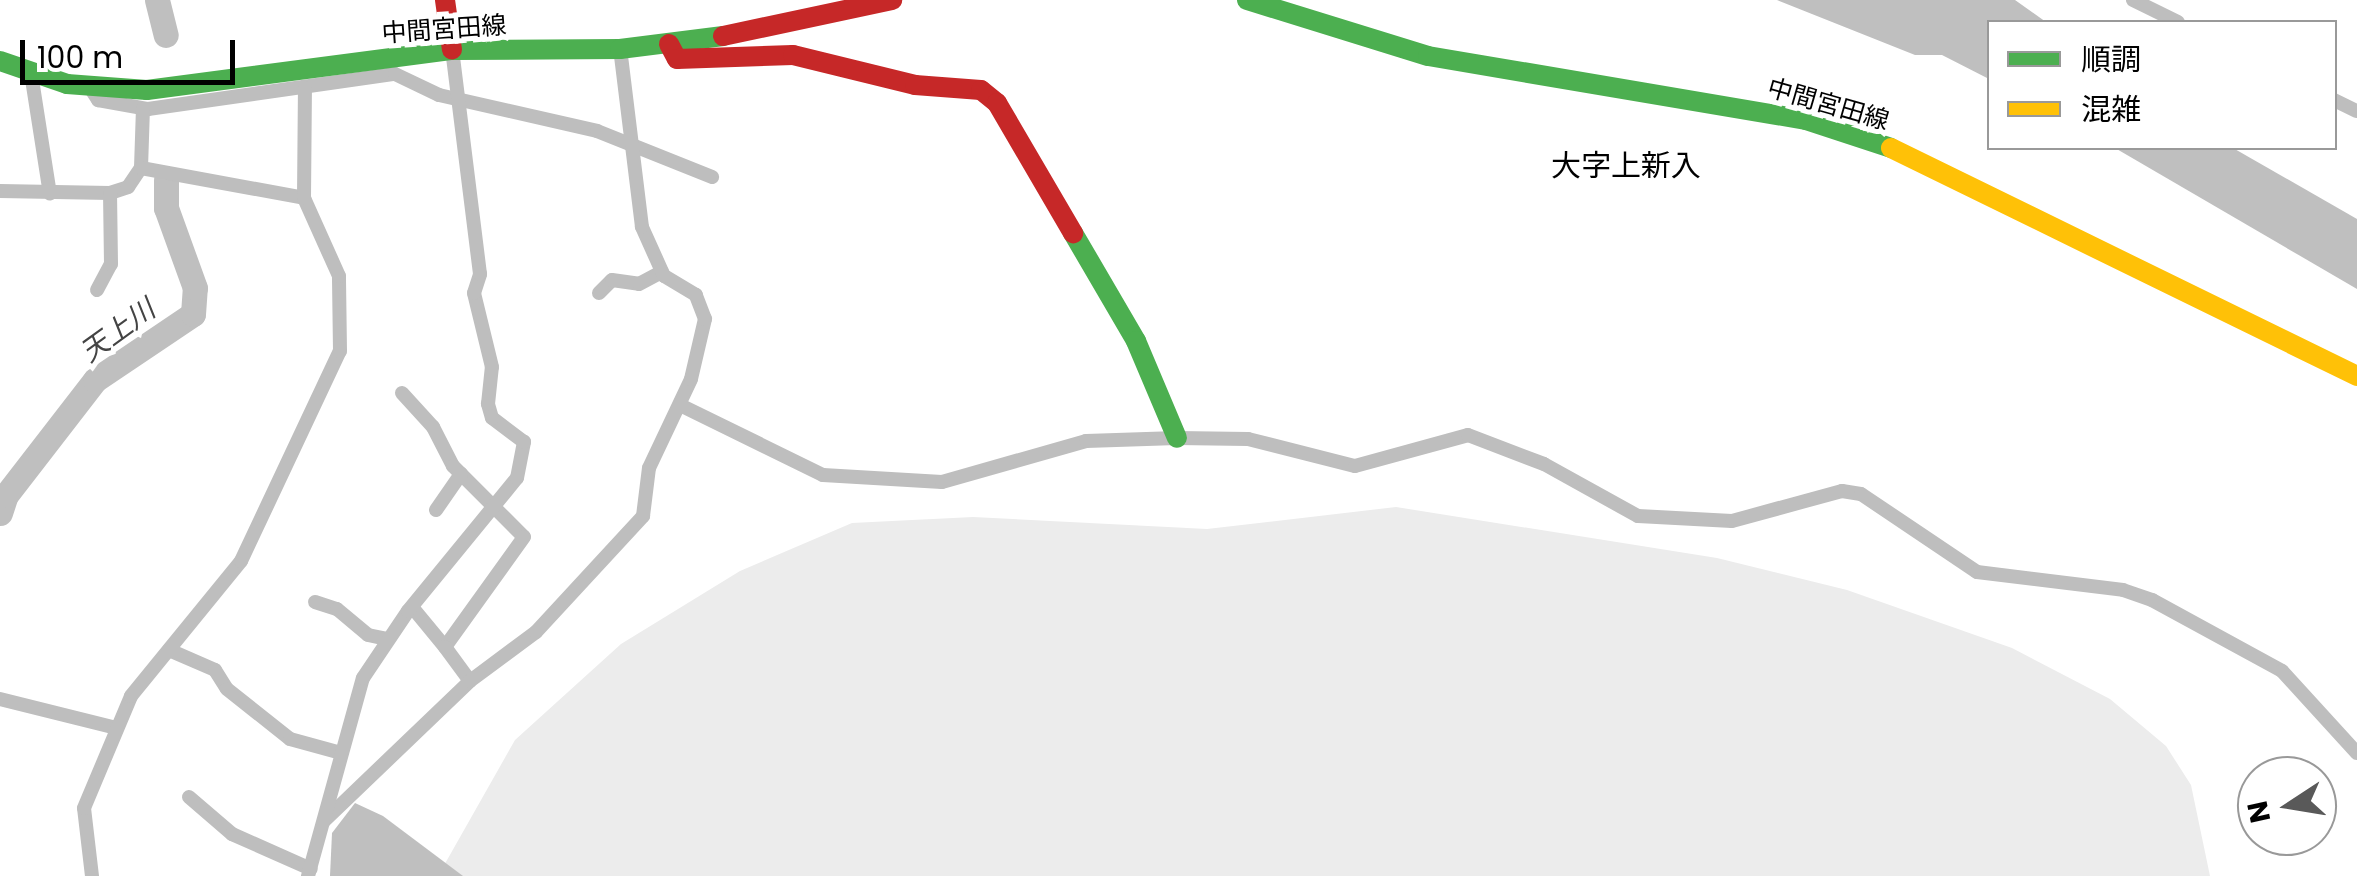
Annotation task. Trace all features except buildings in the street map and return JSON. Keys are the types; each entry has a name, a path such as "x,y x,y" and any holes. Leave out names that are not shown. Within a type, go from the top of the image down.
{"main road":[{"path":"445,0 452,50"},
{"name":"中間宮田線","path":"0,62 89,86 203,86 452,50 620,49 669,44 824,19 892,0"},
{"name":"中間宮田線","path":"1247,0 1428,56 1806,120 1905,153 2357,376"},
{"path":"669,44 677,60 793,55 916,86 980,90 998,103 1136,341 1178,438"}],"street":[{"path":"2134,0 2174,20"},
{"path":"324,822 470,681 536,632 626,538 642,516 649,468 680,404 704,307 662,272 642,227 620,49"},
{"path":"189,797 232,834 313,871 363,678 387,639 517,478 524,442 492,418 488,404 492,367 474,293 480,274 452,50"},
{"path":"32,73 50,194"},
{"path":"89,86 98,100 143,109 394,74 439,96 460,96 633,144 712,177"},
{"path":"92,876 84,808 131,696 249,549 340,351 339,276 304,198 306,88"},
{"path":"0,192 110,193 128,187 141,168 143,109"},
{"path":"141,168 304,198"},
{"path":"97,290 111,264 110,193"},
{"path":"599,293 612,280 638,284 662,272"},
{"path":"402,393 433,427 461,474 524,537 524,544 445,647"},
{"path":"680,404 823,476 942,482 1086,441 1178,438 1248,439 1356,466 1482,436 1638,516 1664,520 1748,519 1842,491 1860,494 1977,572 2112,588 2152,600 2282,671 2357,753"},
{"path":"436,510 461,474"},
{"path":"315,602 337,608 368,635 387,639"},
{"path":"412,607 470,681"},
{"path":"169,650 215,670 227,690 290,739 341,753"},
{"path":"0,699 116,728"}],"shaded area":[{"path":"1777,0 2015,0 2043,20 1987,20 1987,78 1942,55 1915,55"},
{"path":"2118,150 2236,150 2357,219 2357,289"},
{"path":"1396,507 1717,558 1847,590 2012,648 2110,699 2166,746 2191,785 2210,876 438,876 515,740 621,644 740,571 852,523 973,517 1207,529"},
{"path":"355,803 383,816 463,876 330,876 332,833"}],"waterway":[{"name":"天上川","path":"157,0 166,35"},
{"name":"天上川","path":"0,513 6,495 95,380 193,314 195,288 166,208 166,180"}],"traffic: fast":[{"path":"1247,0 1428,56 1806,120 1891,148"},
{"path":"0,61 67,84 147,90 452,50 620,49 723,36"},
{"path":"1073,233 1136,341 1177,438"}],"traffic: slow":[{"path":"1891,148 2357,376"}],"traffic: jam":[{"path":"445,0 452,50"},
{"path":"723,36 892,0"},
{"path":"669,44 677,59 793,55 915,85 981,90 997,103 1073,233"}],"district":[{"name":"大字上新入","path":"1626,166"}]}
